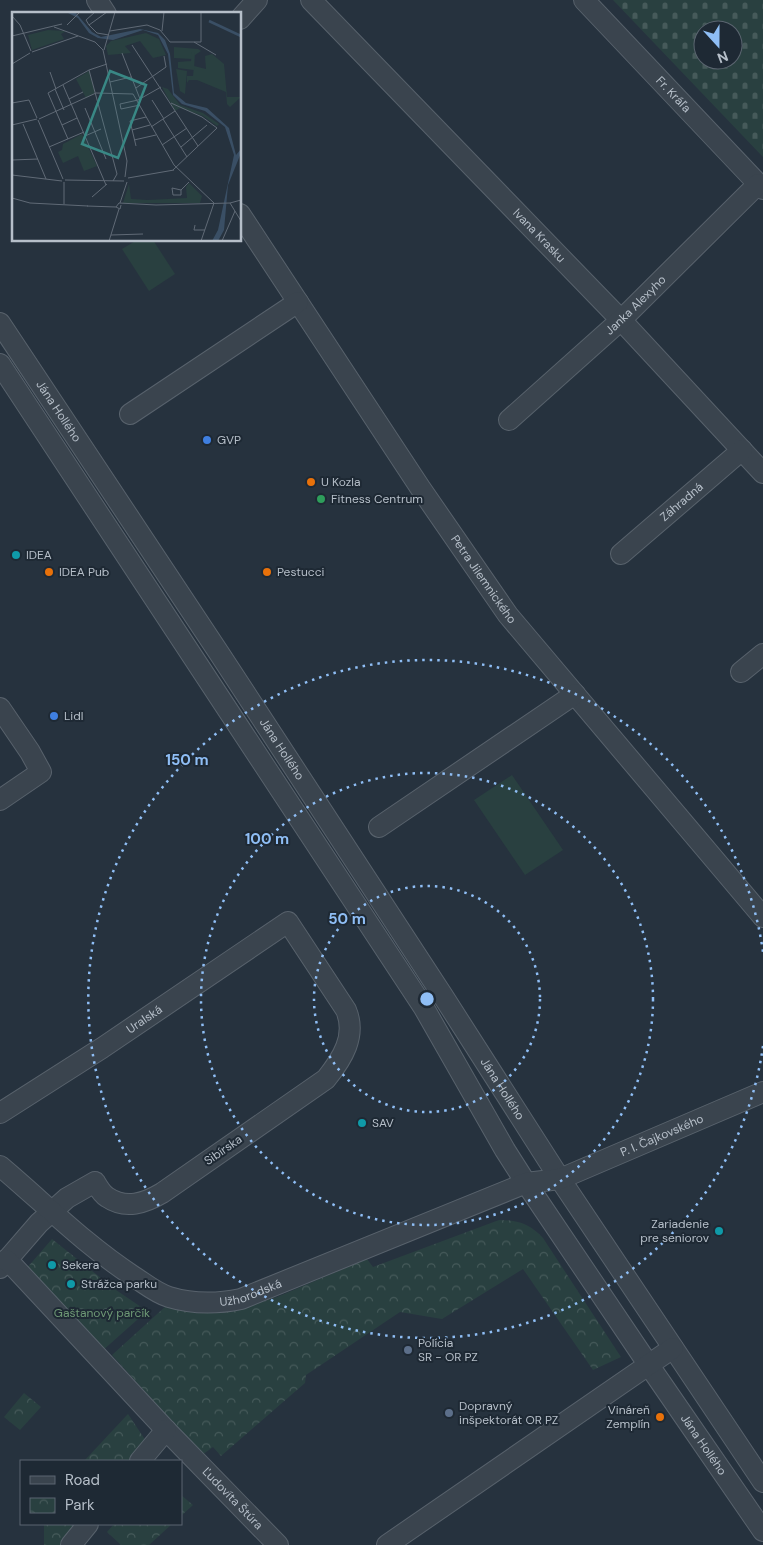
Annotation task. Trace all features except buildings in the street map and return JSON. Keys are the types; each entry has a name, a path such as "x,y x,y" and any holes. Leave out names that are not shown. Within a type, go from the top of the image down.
{"street":[{"path":"97,0 105,12"},
{"path":"241,18 257,0"},
{"name":"Ivana Krasku","path":"311,0 621,320 763,473"},
{"name":"Fr. Kráľa","path":"584,0 761,186"},
{"name":"Janka Alexyho","path":"509,420 621,320 761,186"},
{"name":"Petra Jilemnického","path":"241,216 421,489 508,614 763,917"},
{"path":"130,414 298,302"},
{"name":"Jána Hollého","path":"0,323 235,678 560,1179 763,1482"},
{"name":"Jána Hollého","path":"0,364 424,1008 526,1184 700,1442 763,1531"},
{"name":"Záhradná","path":"621,554 742,450"},
{"path":"741,672 763,654"},
{"path":"216,691 235,678"},
{"path":"379,827 575,694"},
{"path":"0,708 30,752 41,772 0,800"},
{"name":"Sibírska","path":"52,1211 67,1198 95,1182 105,1197 117,1202 131,1205 146,1202 326,1079 343,1056 349,1042 349,1018 346,1010 288,922"},
{"name":"Uralská","path":"0,1113 102,1048 288,922"},
{"path":"424,1008 443,996"},
{"name":"P. I. Čajkovského","path":"560,1179 763,1092"},
{"name":"Užhorodská","path":"0,1166 88,1244 112,1262 161,1293 168,1297 220,1303 241,1299 526,1184"},
{"path":"526,1184 560,1179"},
{"path":"52,1211 29,1233 3,1264 15,1268 166,1430 141,1460"},
{"path":"387,1545 673,1348"},
{"path":"700,1442 725,1426"},
{"name":"Ľudovíta Štúra","path":"166,1430 278,1545"},
{"path":"71,1545 87,1525"}],"green space":[{"path":"613,0 763,0 763,157"},
{"path":"135,241 154,241 175,274 149,291 122,249"},
{"path":"512,775 563,850 525,875 474,800"},
{"path":"499,1220 523,1224 533,1229 543,1238 621,1357 593,1370 523,1269 442,1319 400,1312 306,1375 305,1383 221,1456 213,1447 202,1455 112,1355 167,1305 248,1306 277,1297 367,1259 373,1267"},
{"name":"Gaštanový parčík","path":"52,1239 116,1290 147,1311 101,1352 26,1269"},
{"path":"24,1393 41,1407 20,1430 4,1417"},
{"path":"128,1414 148,1444 133,1460 85,1460"},
{"path":"182,1496 193,1505 182,1515"},
{"path":"44,1525 77,1525 60,1545 44,1545"},
{"path":"113,1525 171,1525 149,1545 121,1545 107,1532"}],"place":[{"name":"GVP","path":"207,440"},
{"name":"U Kozla","path":"311,482"},
{"name":"Fitness Centrum","path":"321,499"},
{"name":"IDEA","path":"16,555"},
{"name":"IDEA Pub","path":"49,572"},
{"name":"Pestucci","path":"267,572"},
{"name":"Lidl","path":"54,716"},
{"name":"SAV","path":"362,1123"},
{"name":"Zariadenie pre seniorov","path":"719,1231"},
{"name":"Sekera","path":"52,1265"},
{"name":"Strážca parku","path":"71,1284"},
{"name":"Polícia SR - OR PZ","path":"408,1350"},
{"name":"Dopravný inšpektorát OR PZ","path":"449,1413"},
{"name":"Vináreň Zemplín","path":"660,1417"}]}
